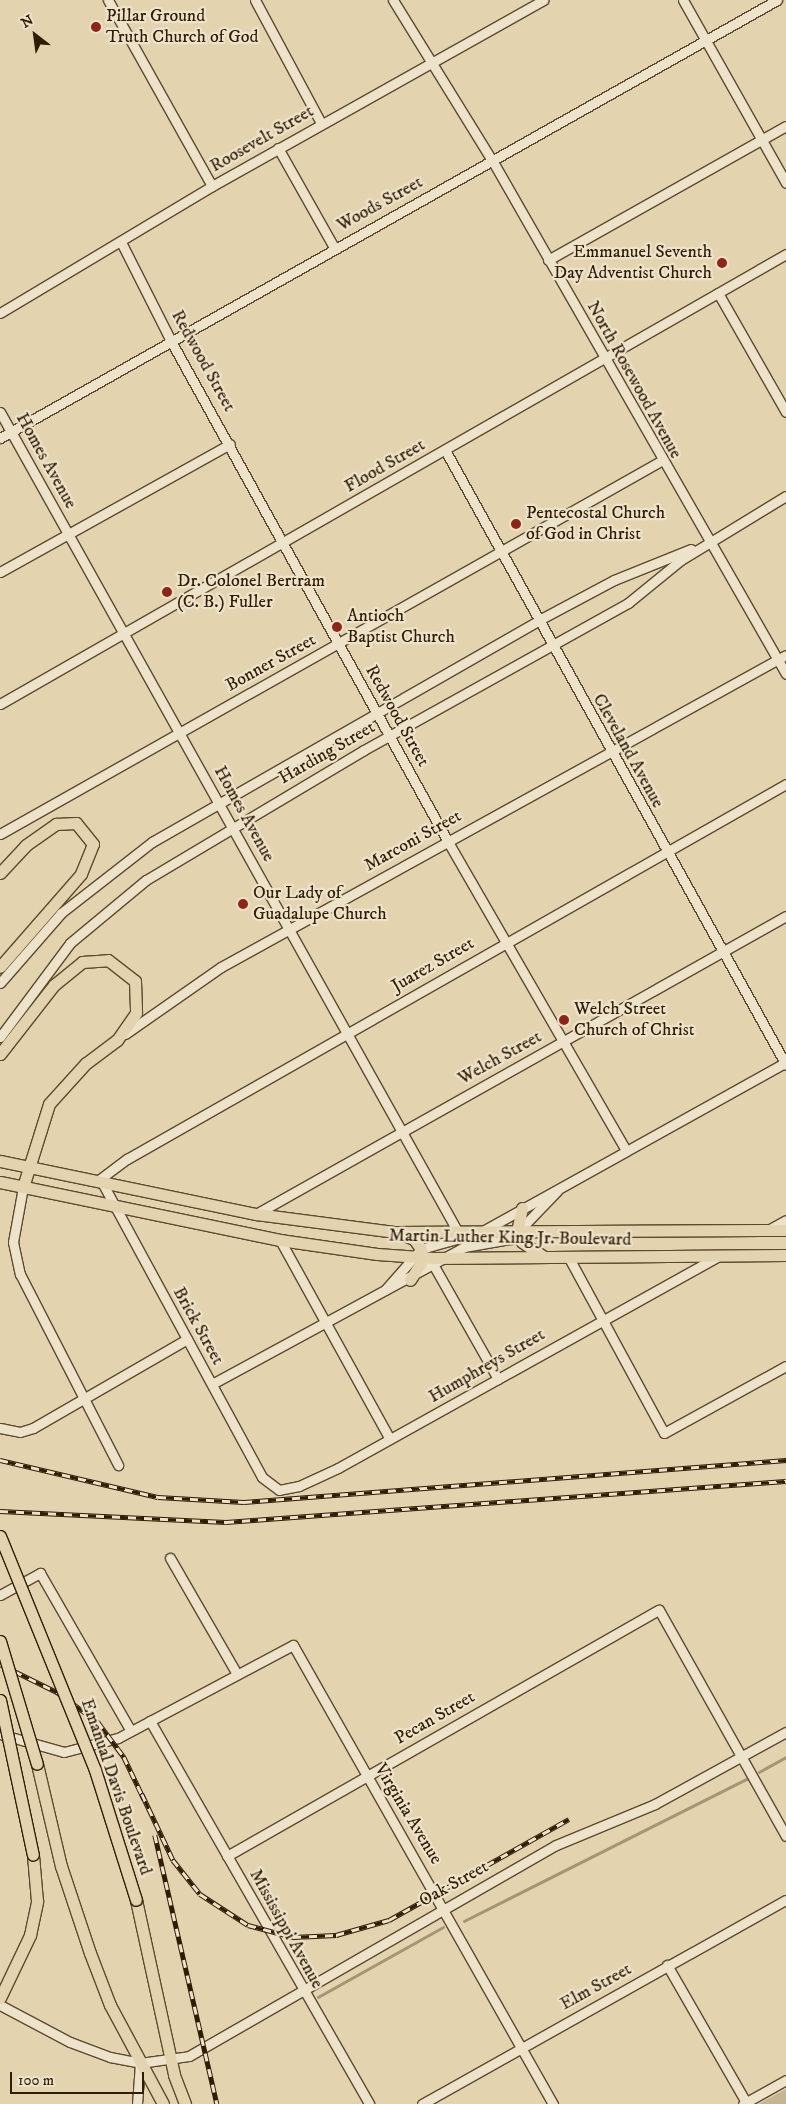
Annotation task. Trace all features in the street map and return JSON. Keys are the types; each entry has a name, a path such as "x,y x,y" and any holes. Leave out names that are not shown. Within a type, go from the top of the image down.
{"main road":[{"path":"0,874 26,845 56,824 76,823 93,844 81,874 0,967"},
{"path":"0,1054 54,985 76,966 94,959 119,964 135,981 136,1013 117,1040"},
{"name":"Marconi Street","path":"23,1187 49,1104 86,1063 117,1040"},
{"name":"Martin Luther King Jr. Boulevard","path":"0,1161 100,1179 256,1214 394,1232 786,1230"},
{"name":"Martin Luther King Jr. Boulevard","path":"0,1182 280,1240 447,1258 786,1255"},
{"path":"522,1208 517,1232 522,1242 547,1258"},
{"path":"394,1232 414,1239 418,1254 419,1270 410,1280"},
{"name":"Emanual Davis Boulevard","path":"0,1536 95,1770 136,1900 171,2058 185,2104"},
{"path":"0,1641 36,1764 61,1866 90,1953 140,2063 163,2104"},
{"path":"0,1700 33,1855 37,1900 30,1934 0,1998"}],"street":[{"path":"108,0 212,186"},
{"path":"254,0 321,123"},
{"name":"North Rosewood Avenue","path":"393,0 492,160 708,543 782,657 786,674"},
{"name":"Roosevelt Street","path":"0,313 321,123 544,0"},
{"path":"683,0 763,139 786,183"},
{"name":"Woods Street","path":"0,438 172,343 777,0"},
{"path":"548,260 786,126"},
{"path":"278,148 335,249"},
{"name":"Redwood Street","path":"121,242 172,343 230,444 448,842 625,1149"},
{"name":"Flood Street","path":"0,704 284,545 444,450 786,254"},
{"path":"718,293 786,412"},
{"name":"Homes Avenue","path":"0,412 234,827 288,930 399,1132 458,1232"},
{"path":"0,572 230,444"},
{"name":"Cleveland Avenue","path":"444,450 504,552 552,645 664,851 786,1063"},
{"name":"Bonner Street","path":"0,834 504,552 661,461"},
{"name":"Harding Street","path":"0,1037 43,974 109,908 146,880 390,735 628,603 708,543 786,496"},
{"name":"Harding Street","path":"0,983 34,940 87,889 145,846 539,620 614,580 708,543"},
{"name":"Marconi Street","path":"117,1040 221,967 611,754 782,657"},
{"name":"Juarez Street","path":"100,1179 506,941 786,784"},
{"name":"Welch Street","path":"256,1214 786,916"},
{"path":"384,1290 418,1254 481,1232 625,1149 786,1063"},
{"name":"Brick Street","path":"100,1179 111,1205 269,1487"},
{"path":"212,1384 384,1290 410,1280 464,1247 504,1243 561,1186"},
{"path":"23,1187 13,1242 20,1274 118,1465"},
{"path":"768,1231 786,1220"},
{"path":"280,1240 324,1324 390,1439"},
{"name":"Humphreys Street","path":"269,1487 279,1490 310,1482 498,1379 603,1318 717,1257"},
{"path":"569,1258 664,1433 786,1366"},
{"path":"434,1266 498,1379"},
{"path":"0,1428 27,1430 187,1339"},
{"path":"0,1734 64,1752 131,1731 237,1674 170,1558"},
{"path":"0,1595 40,1573 131,1731"},
{"name":"Pecan Street","path":"227,1856 659,1610 742,1756"},
{"name":"Virginia Avenue","path":"237,1674 293,1644 553,2104"},
{"name":"Mississippi Avenue","path":"150,1721 301,1989 369,2104"},
{"name":"Oak Street","path":"140,2063 197,2052 301,1989 442,1908 572,1837 655,1804 786,1732"},
{"path":"742,1756 786,1836"},
{"name":"Elm Street","path":"422,2104 786,1900"},
{"path":"667,1965 745,2104 786,2080"},
{"path":"0,2005 70,2042 140,2063 137,2104"}],"shaded area":[{"path":"786,2089 786,2104 759,2104"}],"waterway":[{"path":"759,1772 786,1757"},
{"path":"464,1921 748,1778"},
{"path":"318,1997 443,1927"}],"railway":[{"path":"0,1460 158,1497 244,1502 786,1460"},
{"path":"0,1511 226,1522 786,1481"},
{"path":"0,1664 57,1692 98,1722 124,1757 144,1799"},
{"path":"142,1794 173,1860 200,1894 248,1925 293,1937 336,1935 389,1920 569,1819"},
{"path":"155,1835 217,2104"}],"place":[{"name":"Pillar Ground Truth Church of God","path":"96,27"},
{"name":"Emmanuel Seventh Day Adventist Church","path":"722,263"},
{"name":"Pentecostal Church of God in Christ","path":"516,524"},
{"name":"Dr. Colonel Bertram (C. B.) Fuller","path":"167,592"},
{"name":"Antioch Baptist Church","path":"337,627"},
{"name":"Our Lady of Guadalupe Church","path":"243,904"},
{"name":"Welch Street Church of Christ","path":"564,1020"}]}
